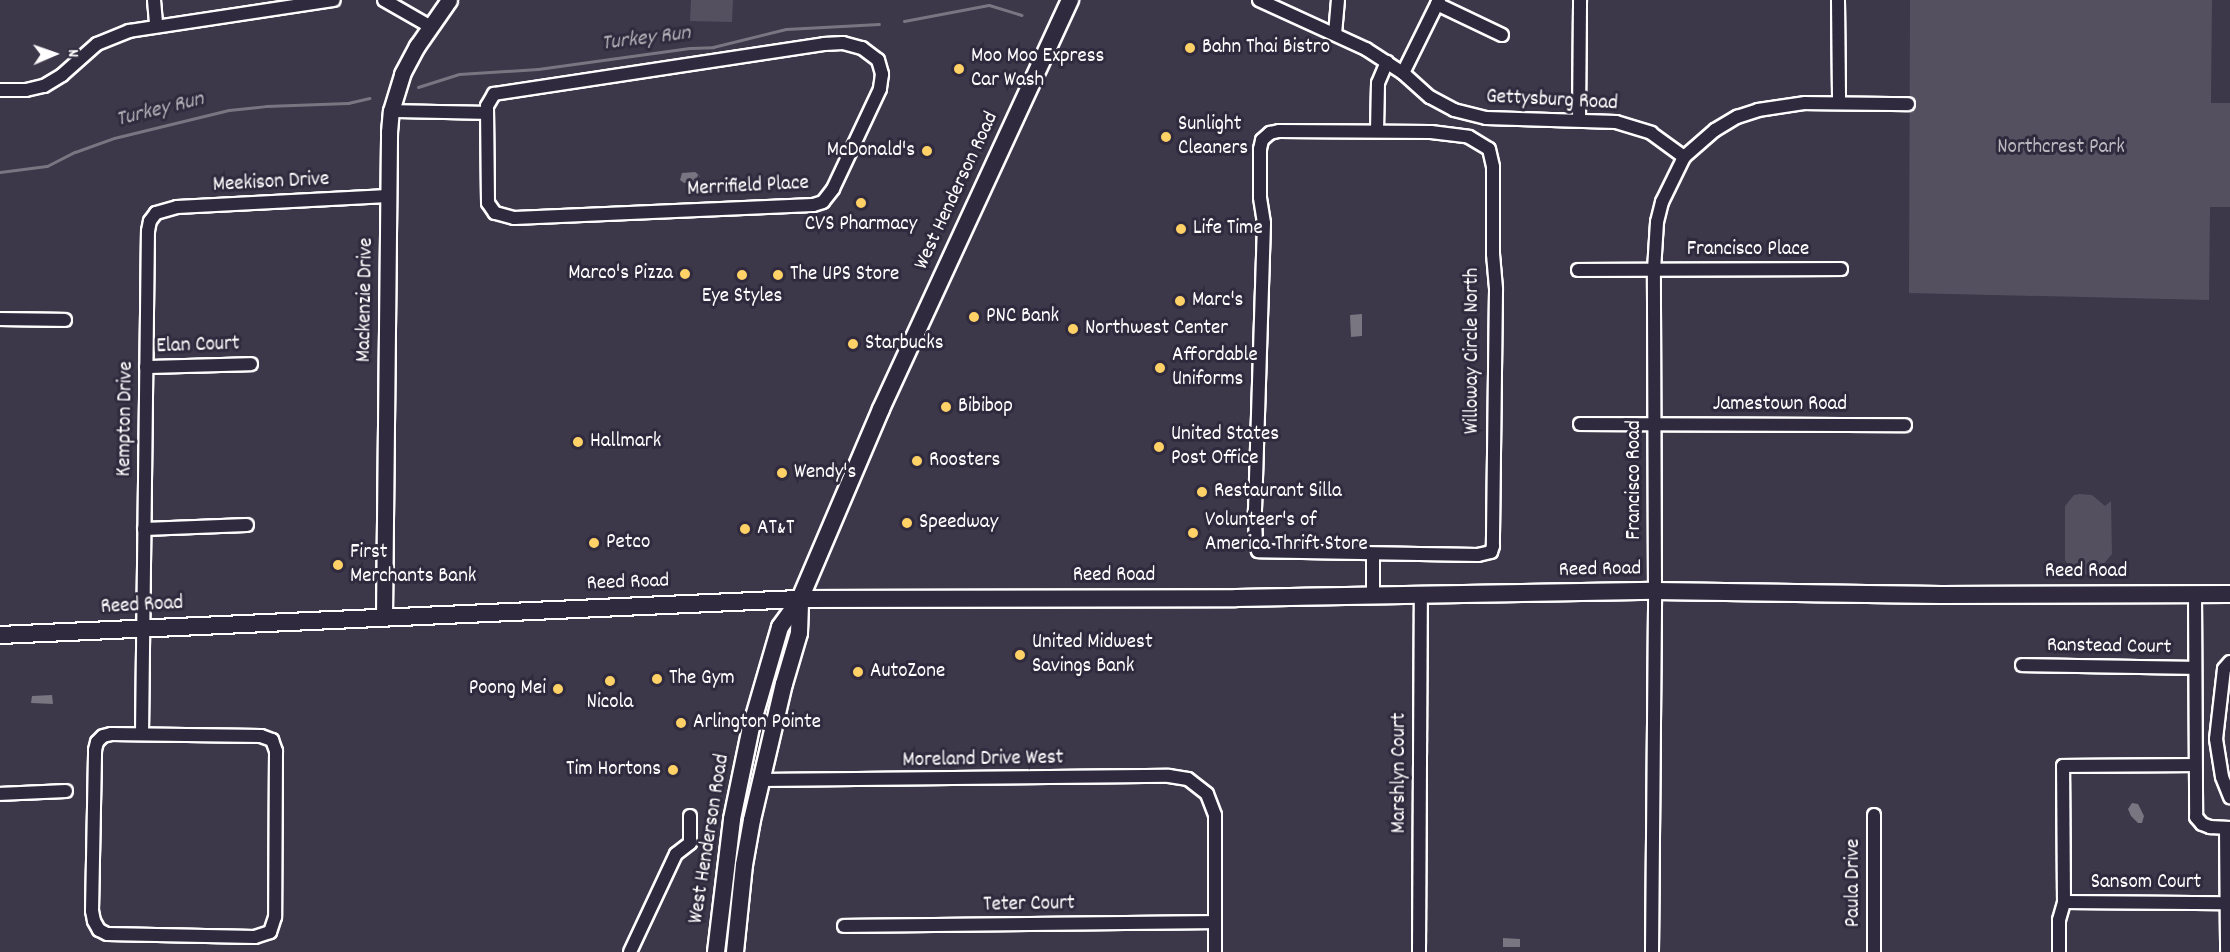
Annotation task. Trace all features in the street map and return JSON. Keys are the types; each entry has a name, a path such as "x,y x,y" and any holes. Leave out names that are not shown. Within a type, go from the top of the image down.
{"main road":[{"name":"West Henderson Road","path":"716,952 725,864 751,727 780,627 800,599 881,408 1070,0"},
{"name":"Reed Road","path":"0,635 800,599 1421,595 1655,591 2230,594"},
{"name":"West Henderson Road","path":"735,952 744,865 760,780 799,633 800,599"},
{"path":"724,794 728,789 741,732 751,727"}],"street":[{"path":"154,0 156,25"},
{"path":"0,90 26,90 44,86 62,75 83,53 111,36 156,25 334,0"},
{"path":"384,0 431,27"},
{"name":"Mackenzie Drive","path":"384,616 388,196 391,111 402,74 449,0"},
{"name":"Gettysburg Road","path":"1259,0 1335,34 1387,62 1430,97 1454,110 1478,117 1616,122 1640,128 1661,139 1684,157"},
{"path":"1335,34 1338,0"},
{"path":"1579,120 1580,0"},
{"path":"1839,0 1839,103"},
{"path":"1403,73 1438,2 1503,35"},
{"name":"Merrifield Place","path":"843,43 862,48 878,60 882,74 880,89 833,189 824,202 813,205 501,216 491,208 486,196 486,113 489,99 501,91 633,74 824,44 843,43"},
{"path":"1374,595 1373,554 1258,551 1255,510 1264,223 1260,197 1260,149 1262,140 1270,133 1279,130 1377,132 1378,82 1387,62"},
{"path":"1684,157 1715,130 1737,117 1779,105 1908,104"},
{"path":"391,111 486,113"},
{"name":"Willoway Circle North","path":"1373,554 1449,552 1478,555 1491,552 1493,546 1492,425 1495,370 1493,167 1489,149 1480,141 1452,134 1377,132"},
{"name":"Francisco Road","path":"1652,952 1655,591 1654,270 1657,222 1662,202 1684,157"},
{"name":"Meekison Drive","path":"156,213 177,207 388,196"},
{"name":"Kempton Drive","path":"142,734 148,231 150,221 156,213"},
{"name":"Francisco Place","path":"1578,270 1841,269"},
{"path":"0,319 65,320"},
{"name":"Elan Court","path":"146,368 251,364"},
{"name":"Jamestown Road","path":"1580,424 1905,425"},
{"path":"144,529 247,525"},
{"path":"2195,594 2196,817 2202,824 2210,827 2228,828 2227,952"},
{"name":"Marshlyn Court","path":"1419,952 1421,595"},
{"path":"2230,662 2224,669 2216,739 2222,777 2230,797"},
{"name":"Ranstead Court","path":"2022,665 2195,668"},
{"path":"111,734 142,734 267,736 276,745 274,925 263,936 117,934 99,930 92,910 97,742 111,734"},
{"path":"2059,952 2059,920 2064,902 2063,766 2195,765"},
{"name":"Moreland Drive West","path":"760,780 1169,776 1188,779 1203,790 1213,806 1216,824 1215,922"},
{"path":"0,794 66,791"},
{"name":"Paula Drive","path":"1874,815 1874,952"},
{"path":"630,952 676,854 690,843 690,816"},
{"name":"Sansom Court","path":"2064,902 2226,903"},
{"path":"1215,922 1215,952"},
{"name":"Teter Court","path":"844,926 1215,922"}],"green space":[{"path":"691,0 733,0 732,22 690,21"},
{"name":"Northcrest Park","path":"1910,0 2212,0 2211,103 2230,103 2230,207 2210,207 2209,300 1909,293"},
{"path":"2074,495 2092,495 2105,506 2111,501 2112,554 2095,574 2074,575 2065,560 2065,506"}],"shaded area":[{"path":"695,172 700,176 697,182 684,183 680,180 682,173"},
{"path":"1362,314 1362,336 1351,337 1350,315"},
{"path":"52,695 53,704 31,703 32,696"},
{"path":"2132,803 2138,804 2144,816 2142,823 2138,823 2131,816 2128,809"},
{"path":"1503,938 1520,939 1520,947 1503,947"}],"waterway":[{"name":"Turkey Run","path":"904,21 989,5 1022,15"},
{"name":"Turkey Run","path":"418,87 459,74 538,69 690,48 713,47 786,29 879,24"},
{"name":"Turkey Run","path":"0,172 47,166 75,152 114,138 229,110 266,106 348,103 369,98"}],"place":[{"name":"Bahn Thai Bistro","path":"1190,48"},
{"name":"Moo Moo Express Car Wash","path":"959,69"},
{"name":"Sunlight Cleaners","path":"1166,137"},
{"name":"McDonald's","path":"927,151"},
{"name":"CVS Pharmacy","path":"861,203"},
{"name":"Life Time","path":"1181,229"},
{"name":"Marco's Pizza","path":"685,274"},
{"name":"Eye Styles","path":"742,275"},
{"name":"The UPS Store","path":"778,275"},
{"name":"Marc's","path":"1180,301"},
{"name":"PNC Bank","path":"974,317"},
{"name":"Northwest Center","path":"1073,329"},
{"name":"Starbucks","path":"853,344"},
{"name":"Affordable Uniforms","path":"1160,368"},
{"name":"Bibibop","path":"946,407"},
{"name":"Hallmark","path":"578,442"},
{"name":"United States Post Office","path":"1159,447"},
{"name":"Roosters","path":"917,461"},
{"name":"Wendy's","path":"782,473"},
{"name":"Restaurant Silla","path":"1202,492"},
{"name":"Speedway","path":"907,523"},
{"name":"AT&T","path":"745,529"},
{"name":"Volunteer's of America Thrift Store","path":"1193,533"},
{"name":"Petco","path":"594,543"},
{"name":"First Merchants Bank","path":"338,565"},
{"name":"United Midwest Savings Bank","path":"1020,655"},
{"name":"AutoZone","path":"858,672"},
{"name":"The Gym","path":"657,679"},
{"name":"Nicola","path":"610,681"},
{"name":"Poong Mei","path":"558,689"},
{"name":"Arlington Pointe","path":"681,723"},
{"name":"Tim Hortons","path":"673,770"}]}
